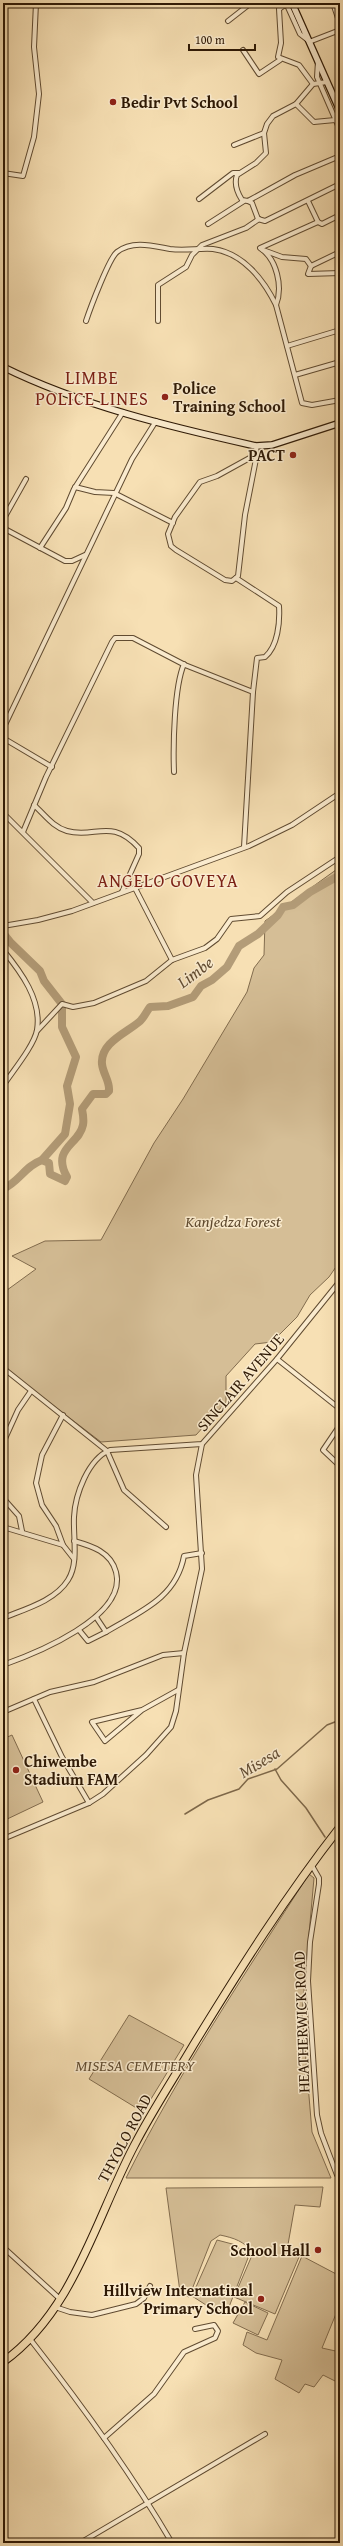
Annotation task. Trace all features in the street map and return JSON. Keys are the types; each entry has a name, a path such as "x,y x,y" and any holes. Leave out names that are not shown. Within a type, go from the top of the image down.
{"highway":[{"name":"THYOLO ROAD","path":"3,2362 30,2339 60,2299 80,2264 110,2195 144,2127 236,1974 311,1864 340,1827"}],"street":[{"path":"3,172 23,176 35,130 39,94 34,48 36,3"},
{"path":"228,21 251,3"},
{"path":"280,60 278,55 281,43 279,12 288,3 309,42 340,111"},
{"path":"334,3 340,24"},
{"path":"309,42 340,30"},
{"path":"243,50 259,74 280,60 299,64 313,84 321,85 327,82"},
{"path":"318,61 316,71 340,130"},
{"path":"313,84 296,104 273,116 267,124 264,133 266,153 256,163 239,173 235,178 236,186 246,201 252,203 259,219 265,221 340,184"},
{"path":"296,104 314,122 335,120"},
{"path":"234,145 264,133"},
{"path":"208,224 246,201 295,175 340,156"},
{"path":"199,199 233,173 239,173"},
{"path":"308,201 318,222"},
{"path":"276,306 278,299 278,274 263,250 260,248 318,222 323,224 340,215"},
{"path":"158,321 158,285 186,267 192,255 202,245 246,228 259,219"},
{"path":"86,321 109,265 117,252 129,246 143,244 182,250 213,249 232,255 249,266 270,294 276,306 304,405 340,400"},
{"path":"263,250 282,257 306,259 311,266"},
{"path":"340,252 311,266 308,274 340,273"},
{"path":"287,346 340,330"},
{"path":"295,375 340,362"},
{"path":"3,367 67,394 123,412 256,446 272,445 340,423"},
{"path":"40,548 66,508 75,487 123,412"},
{"path":"3,729 5,717 132,459 156,421"},
{"path":"236,578 256,446"},
{"path":"236,578 232,581 225,580 171,546 168,534 173,523 200,482 217,476 256,454"},
{"path":"3,520 26,479"},
{"path":"75,487 115,494 173,523"},
{"path":"3,528 64,561 72,561 86,554"},
{"path":"236,578 279,606 280,618 272,648 265,657 257,658 253,692 244,847"},
{"path":"23,832 94,674 115,638 133,638 184,664 253,692"},
{"path":"174,772 178,698 181,672 184,664"},
{"path":"3,738 52,767"},
{"path":"3,926 38,920 93,903 244,847 292,825 340,793"},
{"path":"34,805 54,826 68,831 113,831 134,843 139,848 139,854 122,892"},
{"path":"3,814 23,832 93,903"},
{"path":"3,1086 37,1031 62,1004 73,1007 94,1004 146,981 172,960 205,948 217,939 231,919 254,918 266,912 287,892 340,857"},
{"path":"135,888 172,960"},
{"path":"3,950 26,981 36,1006 37,1031"},
{"name":"SINCLAIR AVENUE","path":"107,1451 202,1444 278,1359 340,1281"},
{"path":"278,1359 340,1409"},
{"path":"3,1368 107,1451 124,1490 166,1527"},
{"path":"3,1443 18,1410 31,1391"},
{"path":"63,1415 42,1454 36,1483 42,1505 56,1526 63,1545 74,1560"},
{"path":"340,1425 324,1449 327,1456 340,1466"},
{"path":"3,1839 89,1803 126,1776 161,1739 173,1721 184,1653 198,1592 202,1553 196,1475 202,1444"},
{"path":"3,1618 32,1606 60,1589 71,1576 74,1560 75,1514 80,1491 93,1465 107,1451"},
{"path":"3,1498 9,1502 19,1516 22,1531"},
{"path":"3,1527 22,1531 63,1545"},
{"path":"3,1665 79,1630 96,1617 113,1595 117,1579 114,1566 104,1554 88,1545 74,1541"},
{"path":"79,1630 88,1641 106,1632 166,1594 176,1581 184,1556 202,1553"},
{"path":"96,1617 106,1632"},
{"path":"3,1712 50,1692 100,1680 163,1655 184,1653"},
{"path":"142,1710 93,1720 92,1722 105,1741 142,1710 178,1690"},
{"path":"34,1698 62,1757 89,1803"},
{"name":"HEATHERWICK ROAD","path":"311,1864 319,1878 310,1942 308,1981 317,2115 321,2132 337,2176 340,2175"},
{"path":"3,2248 60,2299"},
{"path":"55,2306 70,2312 92,2315 136,2304 144,2298 150,2286"},
{"path":"104,2438 154,2394 184,2352 215,2338 218,2331 214,2325 210,2324 194,2329"},
{"path":"30,2339 104,2438 148,2503 172,2543"},
{"path":"80,2543 265,2434"}],"green space":[{"name":"Kanjedza Forest","path":"340,867 340,1261 329,1277 310,1295 297,1317 272,1342 255,1344 226,1376 226,1402 196,1435 101,1442 3,1367 3,1293 36,1269 12,1256 45,1241 101,1240 154,1143 183,1099 247,992 254,968 264,955 265,921"},
{"name":"Chiwembe Stadium FAM","path":"12,1735 43,1802 3,1821 3,1739"},
{"path":"309,1874 314,1878 302,2013 312,2132 331,2178 126,2178 146,2139 190,2062"},
{"name":"MISESA CEMETERY","path":"129,2015 184,2045 143,2112 89,2079"},
{"path":"323,2187 320,2207 295,2205 287,2250 299,2257 275,2314 234,2297 253,2253 242,2243 225,2236 220,2235 211,2241 189,2297 180,2292 166,2188"},
{"path":"217,2240 236,2245 248,2258 229,2307 222,2311 206,2305 192,2296"},
{"path":"302,2256 340,2276 340,2304 322,2348 340,2352 340,2408 337,2407 339,2383 323,2375 314,2387 305,2384 299,2393 275,2379 282,2360 256,2353 243,2345 247,2332 267,2340"},
{"path":"245,2302 268,2313 258,2335 233,2323"}],"waterway":[{"name":"Limbe","path":"3,1189 9,1186 31,1166 42,1160 49,1163 50,1174 65,1181 67,1177 62,1159 64,1153 81,1132 83,1125 82,1109 93,1094 106,1094 109,1091 102,1064 102,1057 109,1044 141,1020 150,1007 168,1006 193,997 201,986 212,980 227,967 239,946 258,934 278,915 283,907 293,905 310,892 340,875"},
{"path":"3,933 11,943 40,971 44,981 62,1004 62,1027 76,1057 67,1086 70,1104 65,1134 42,1160"},
{"name":"Misesa","path":"185,1814 208,1800 239,1789 248,1779 277,1769 327,1725 340,1720"},
{"path":"275,1769 281,1780 306,1808 325,1837"}],"place":[{"name":"Bedir Pvt School","path":"113,102"},
{"name":"Police Training School","path":"165,397"},
{"name":"PACT","path":"293,455"},
{"name":"Chiwembe Stadium FAM","path":"16,1770"},
{"name":"School Hall","path":"318,2250"},
{"name":"Hillview Internatinal Primary School","path":"261,2299"}],"district":[{"name":"LIMBE POLICE LINES","path":"92,388"},
{"name":"ANGELO GOVEYA","path":"168,881"}]}
